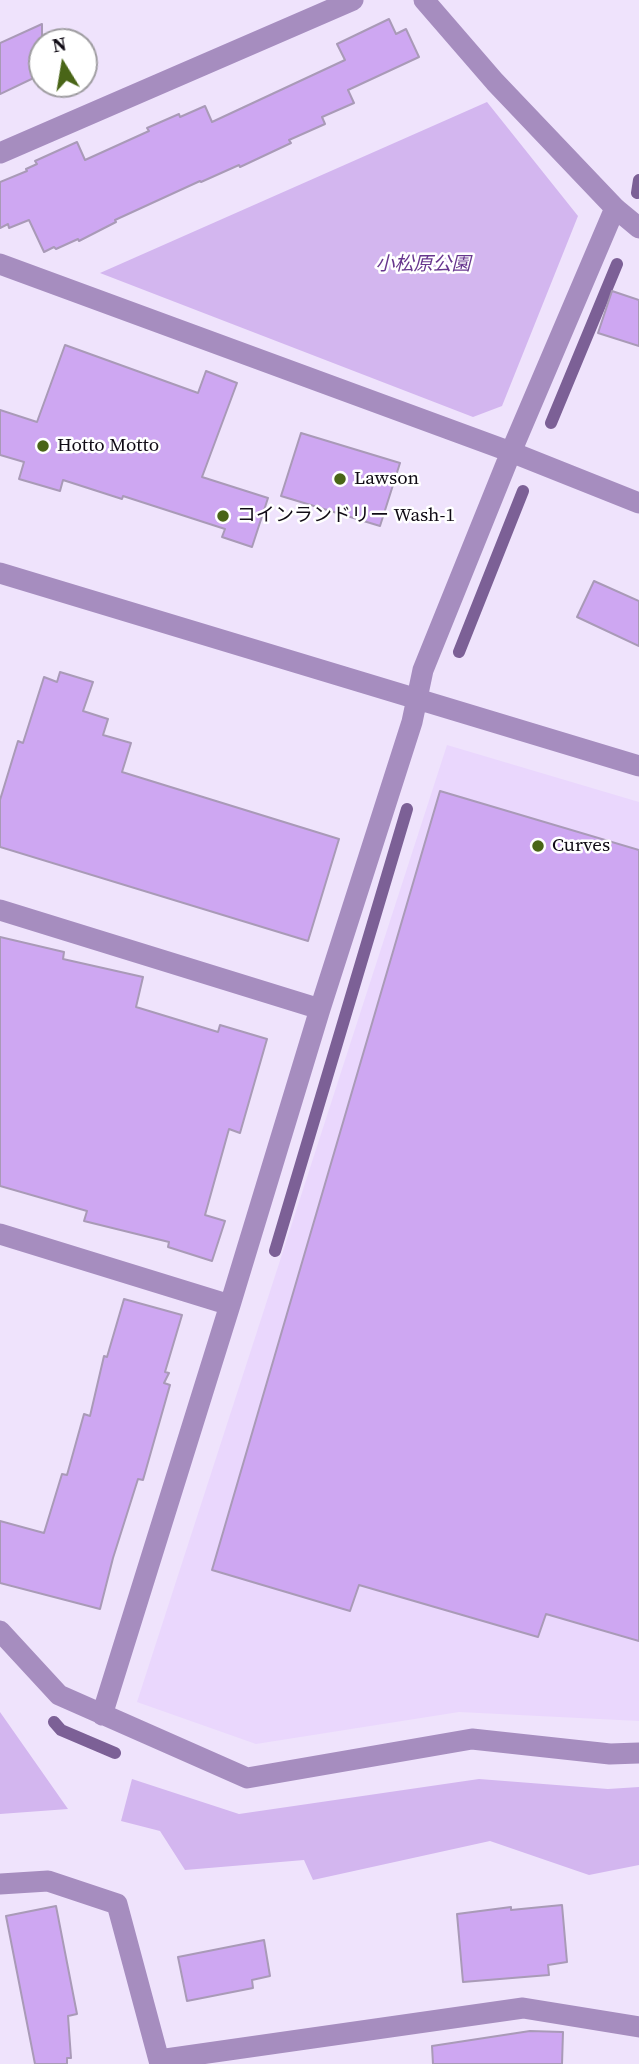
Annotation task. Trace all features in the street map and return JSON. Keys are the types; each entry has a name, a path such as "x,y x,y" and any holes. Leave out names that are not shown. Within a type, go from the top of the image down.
{"street":[{"path":"0,153 353,0"},
{"path":"424,0 495,82 615,208 639,228"},
{"path":"102,1715 418,700 423,670 615,208"},
{"path":"0,264 512,452 639,503"},
{"path":"0,573 639,766"},
{"path":"0,910 320,1009"},
{"path":"0,1234 230,1305"},
{"path":"0,1631 59,1695 247,1778 472,1740 610,1754 639,1753"},
{"path":"0,1884 48,1881 117,1904 160,2062 523,2008 639,2027"}],"shaded area":[{"path":"447,745 639,802 639,1721 459,1712 256,1744 137,1702"}],"green space":[{"name":"小松原公園","path":"487,102 578,216 502,406 473,417 100,273"},
{"path":"0,1712 68,1809 0,1814"},
{"path":"132,1779 239,1814 479,1779 608,1789 639,1787 639,1865 589,1875 490,1841 313,1880 304,1860 185,1870 160,1831 121,1821"}],"building":[{"path":"389,19 396,34 406,29 419,57 348,90 354,103 322,117 325,124 289,140 291,143 240,167 239,165 200,181 115,220 116,222 79,241 78,239 56,249 54,247 44,252 29,220 9,228 8,224 0,228 0,182 27,171 26,169 37,164 35,161 77,142 85,160 149,131 147,128 205,106 212,122 345,60 337,44"},
{"path":"28,30 28,81 0,94 0,43"},
{"path":"612,291 639,300 639,346 598,333"},
{"path":"65,345 198,393 206,371 237,383 202,477 268,498 252,547 222,537 225,529 123,496 122,499 63,480 60,491 19,479 24,462 0,455 0,410 37,422"},
{"name":"Lawson","path":"301,433 400,463 380,526 281,496"},
{"path":"594,581 639,601 639,646 577,617"},
{"path":"60,672 93,682 83,711 108,719 103,735 131,743 122,772 339,839 308,941 0,847 0,800 18,741 23,743 44,677 57,682"},
{"path":"440,791 639,850 639,1641 546,1614 538,1637 359,1585 350,1611 212,1570"},
{"path":"0,937 64,952 63,959 143,977 136,1007 218,1032 220,1025 267,1039 240,1133 229,1129 205,1215 225,1221 212,1261 168,1247 169,1242 84,1221 87,1211 0,1186"},
{"path":"124,1299 182,1315 165,1372 169,1373 164,1383 170,1385 143,1480 138,1479 113,1558 100,1609 0,1583 0,1521 44,1533 62,1474 67,1475 84,1414 90,1416 104,1356 107,1357"},
{"path":"562,1905 567,1962 548,1965 549,1975 463,1982 457,1914 511,1907 511,1910"},
{"path":"56,1906 77,2014 68,2016 71,2058 67,2058 67,2064 35,2064 6,1916"},
{"path":"264,1940 270,1976 252,1980 253,1988 187,2001 178,1957"},
{"path":"530,2031 563,2032 562,2064 433,2064 432,2046"}],"waterway":[{"path":"637,193 639,180"},
{"path":"551,423 617,264"},
{"path":"459,652 523,491"},
{"path":"275,1251 407,809"},
{"path":"54,1722 61,1730 115,1753"}],"place":[{"name":"Hotto Motto","path":"43,446"},
{"name":"Lawson","path":"340,479"},
{"name":"コインランドリー Wash-1","path":"223,516"},
{"name":"Curves","path":"538,846"}]}
